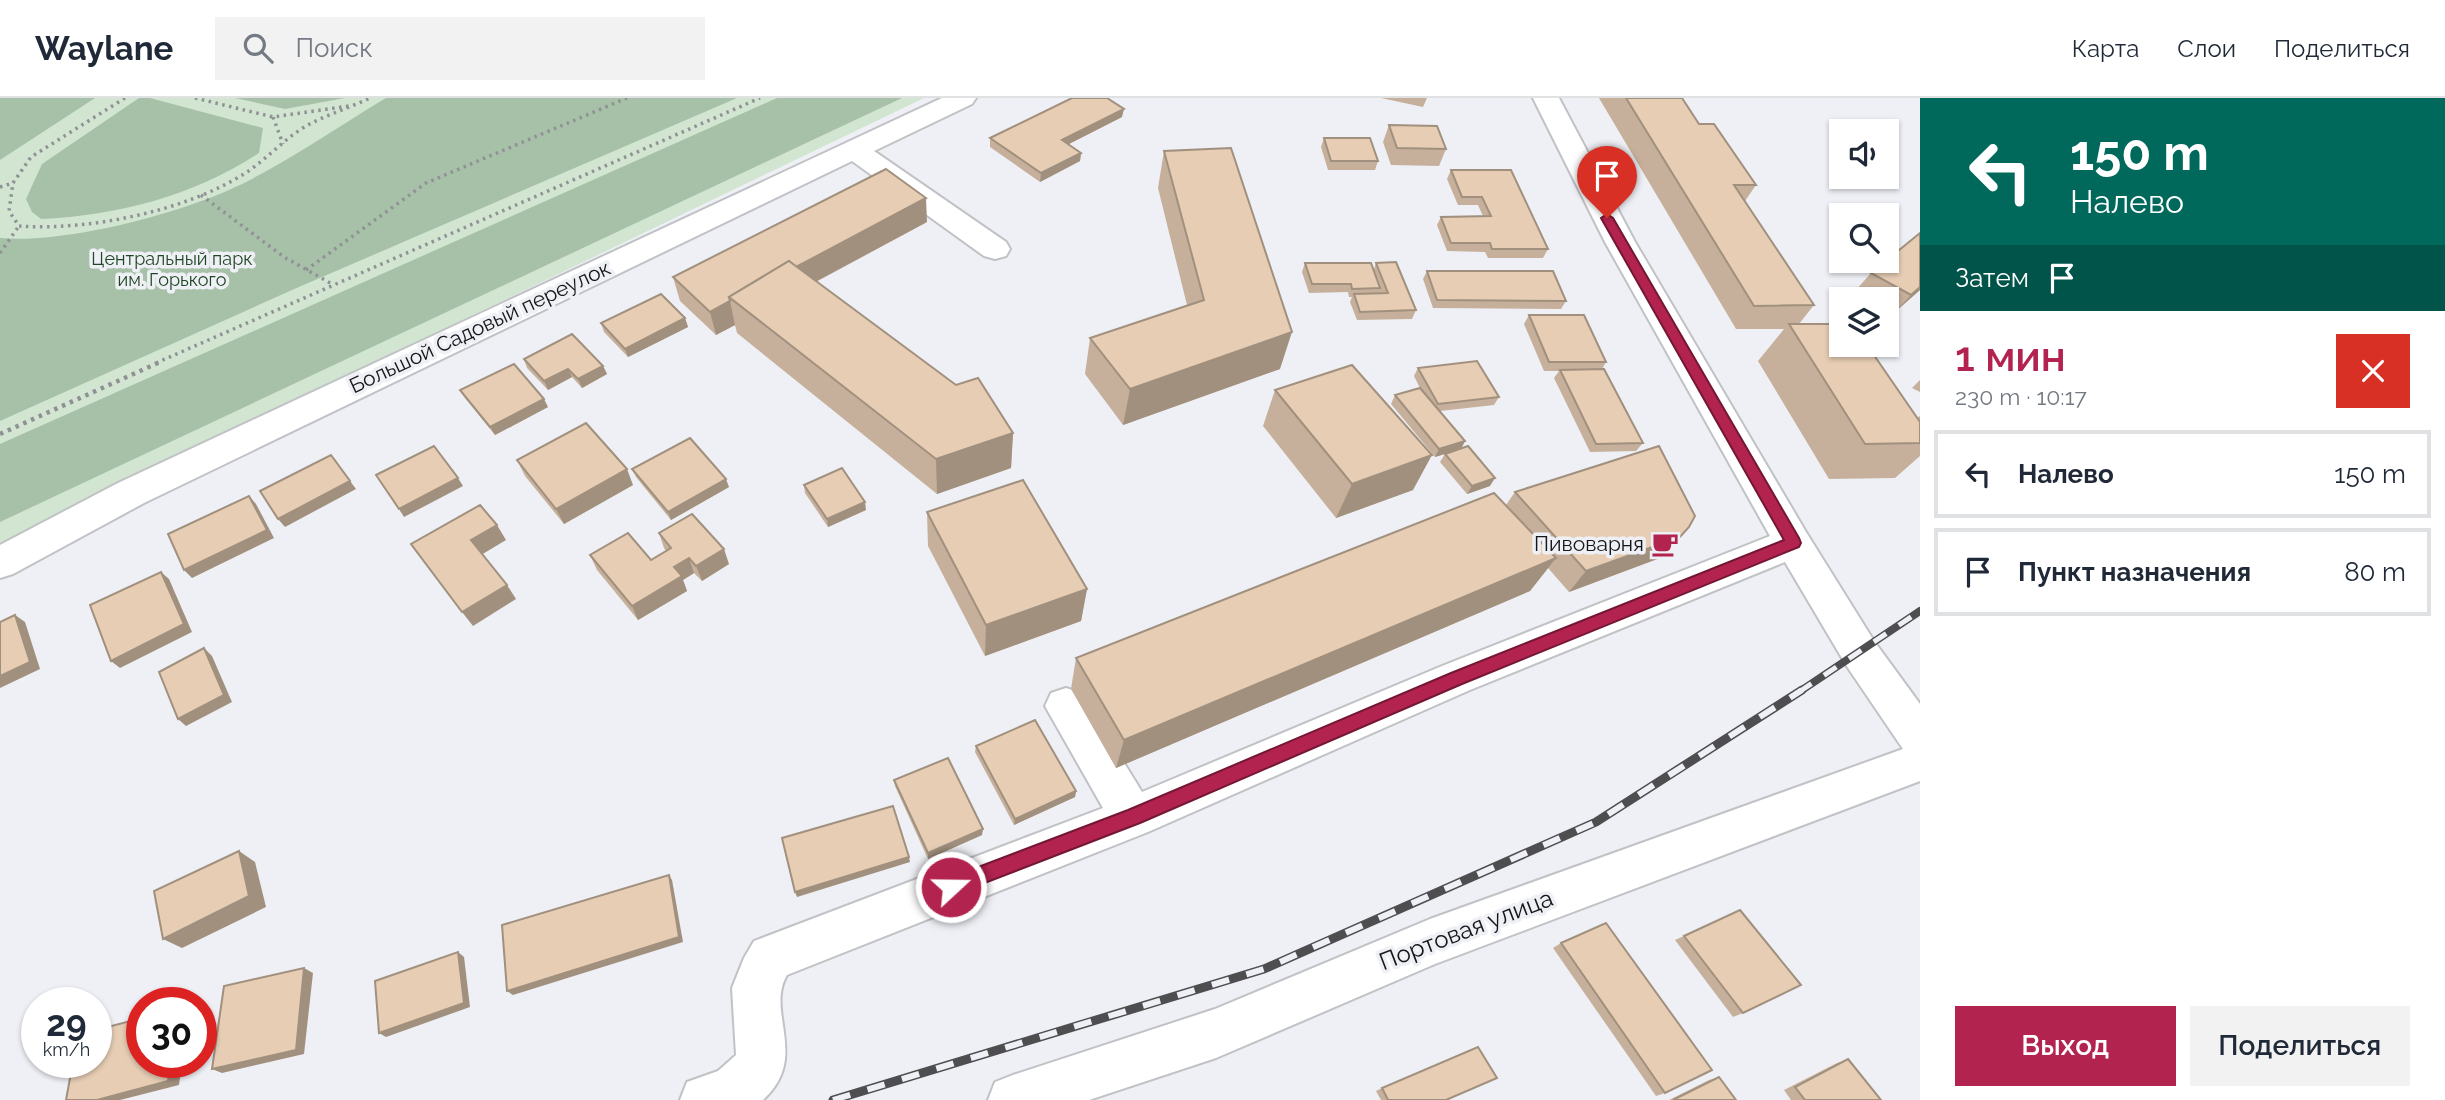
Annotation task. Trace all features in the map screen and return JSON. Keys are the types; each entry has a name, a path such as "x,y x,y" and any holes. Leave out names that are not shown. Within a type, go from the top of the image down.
{"street":[{"name":"Большой Садовый переулок","path":"0,563 131,493 963,98"},
{"path":"1546,98 1620,242 1793,543 1860,653 1920,738"},
{"path":"854,150 995,249"},
{"path":"705,1100 724,1096 743,1086 758,1068 762,1049 756,992 761,972 771,958 1133,817 1457,678 1793,543"},
{"path":"1066,705 1133,817"},
{"name":"Портовая улица","path":"1013,1100 1216,1033 1430,942 1920,762"}],"path":[{"path":"125,98 31,157 13,183 9,211 19,226 43,230 92,222 141,212 200,194 239,178 304,127 370,98"},
{"path":"195,98 273,117 357,105"},
{"path":"306,270 426,183 627,98"},
{"path":"0,434 332,284 760,98"},
{"path":"273,117 283,144"},
{"path":"0,187 13,183"},
{"path":"200,194 284,257 332,284"},
{"path":"0,253 19,226"}],"green space":[{"name":"Центральный парк им. Горького","path":"0,98 924,98 0,543"},
{"path":"0,98 95,98 0,160"},
{"path":"139,98 150,98 263,128 259,153 208,181 154,201 70,217 41,219 32,212 26,199 42,164"},
{"path":"235,98 345,98 285,109"},
{"path":"386,98 737,98 292,290 0,421 0,238 28,239 93,231 194,204 248,181"},
{"path":"777,98 902,98 0,522 0,444"}],"building":[{"path":"1072,98 1107,98 1124,109 1062,140 1081,153 1041,173 990,138"},
{"path":"1626,98 1682,98 1699,124 1714,124 1756,185 1734,185 1814,305 1754,306"},
{"path":"1389,125 1437,126 1446,149 1397,148"},
{"path":"1324,138 1370,138 1378,161 1331,161"},
{"path":"1231,148 1292,332 1130,389 1090,338 1204,300 1164,151"},
{"path":"886,169 926,198 796,267 789,261 729,297 730,301 710,312 673,277"},
{"path":"1451,170 1511,170 1548,249 1492,249 1490,243 1451,243 1441,217 1491,216 1482,197 1462,197"},
{"path":"1920,233 1920,287 1911,295 1871,273 1899,273 1899,250"},
{"path":"789,261 956,385 978,378 1013,433 936,459 729,297"},
{"path":"1396,262 1416,310 1360,312 1354,294 1388,293 1376,263"},
{"path":"1305,263 1371,263 1380,288 1352,289 1351,284 1312,284"},
{"path":"1427,271 1553,271 1566,301 1437,300"},
{"path":"661,294 685,318 625,349 601,323"},
{"path":"1529,315 1584,315 1606,362 1549,362"},
{"path":"1789,324 1829,324 1829,357 1875,357 1920,422 1920,443 1865,444"},
{"path":"572,334 603,366 578,379 568,369 544,381 524,359"},
{"path":"1477,361 1499,397 1438,404 1418,368"},
{"path":"514,364 544,399 490,427 460,390"},
{"path":"1352,365 1432,455 1352,484 1275,390"},
{"path":"1604,369 1643,443 1596,444 1560,370"},
{"path":"1420,388 1465,441 1439,449 1395,395"},
{"path":"586,423 627,469 556,509 517,460"},
{"path":"690,438 726,479 668,512 632,469"},
{"path":"434,446 458,478 399,509 376,475"},
{"path":"1468,446 1495,478 1472,486 1445,454"},
{"path":"1659,446 1695,516 1689,527 1680,537 1586,571 1515,492"},
{"path":"331,455 350,481 278,519 260,491"},
{"path":"842,468 865,502 827,519 804,485"},
{"path":"1023,480 1087,589 986,625 927,512"},
{"path":"1494,493 1556,558 1124,740 1076,658"},
{"path":"249,496 267,530 184,570 168,534"},
{"path":"480,505 497,525 471,540 507,585 462,612 411,544"},
{"path":"692,514 724,549 696,566 689,558 674,567 682,576 632,606 590,555 628,533 651,560 671,548 659,533"},
{"path":"161,572 184,624 111,661 90,605"},
{"path":"15,615 30,662 0,676 0,622"},
{"path":"204,648 224,695 178,719 159,672"},
{"path":"1035,720 1076,791 1015,819 976,746"},
{"path":"948,758 983,829 928,853 894,780"},
{"path":"893,806 909,857 795,892 782,838"},
{"path":"239,851 249,896 163,939 154,891"},
{"path":"669,875 679,937 507,991 502,925"},
{"path":"1740,910 1801,985 1743,1013 1684,936"},
{"path":"1606,923 1712,1070 1665,1093 1561,943"},
{"path":"458,952 464,1003 379,1033 375,981"},
{"path":"304,968 296,1050 217,1068 217,1034 224,986"},
{"path":"126,1022 126,1078 168,1078 168,1081 97,1100 66,1100 70,1078 112,1078 112,1026"},
{"path":"1478,1047 1497,1078 1446,1100 1388,1100 1382,1088"},
{"path":"1848,1059 1881,1100 1805,1100 1795,1087"},
{"path":"1719,1077 1736,1100 1673,1100"}],"railway":[{"path":"1802,690 1920,611"},
{"path":"833,1100 1264,969 1596,822 1802,690"}],"place":[{"name":"Пивоварня","path":"1665,544"}],"route":[{"path":"951,887 1133,817 1457,678 1793,543 1607,218"}]}
